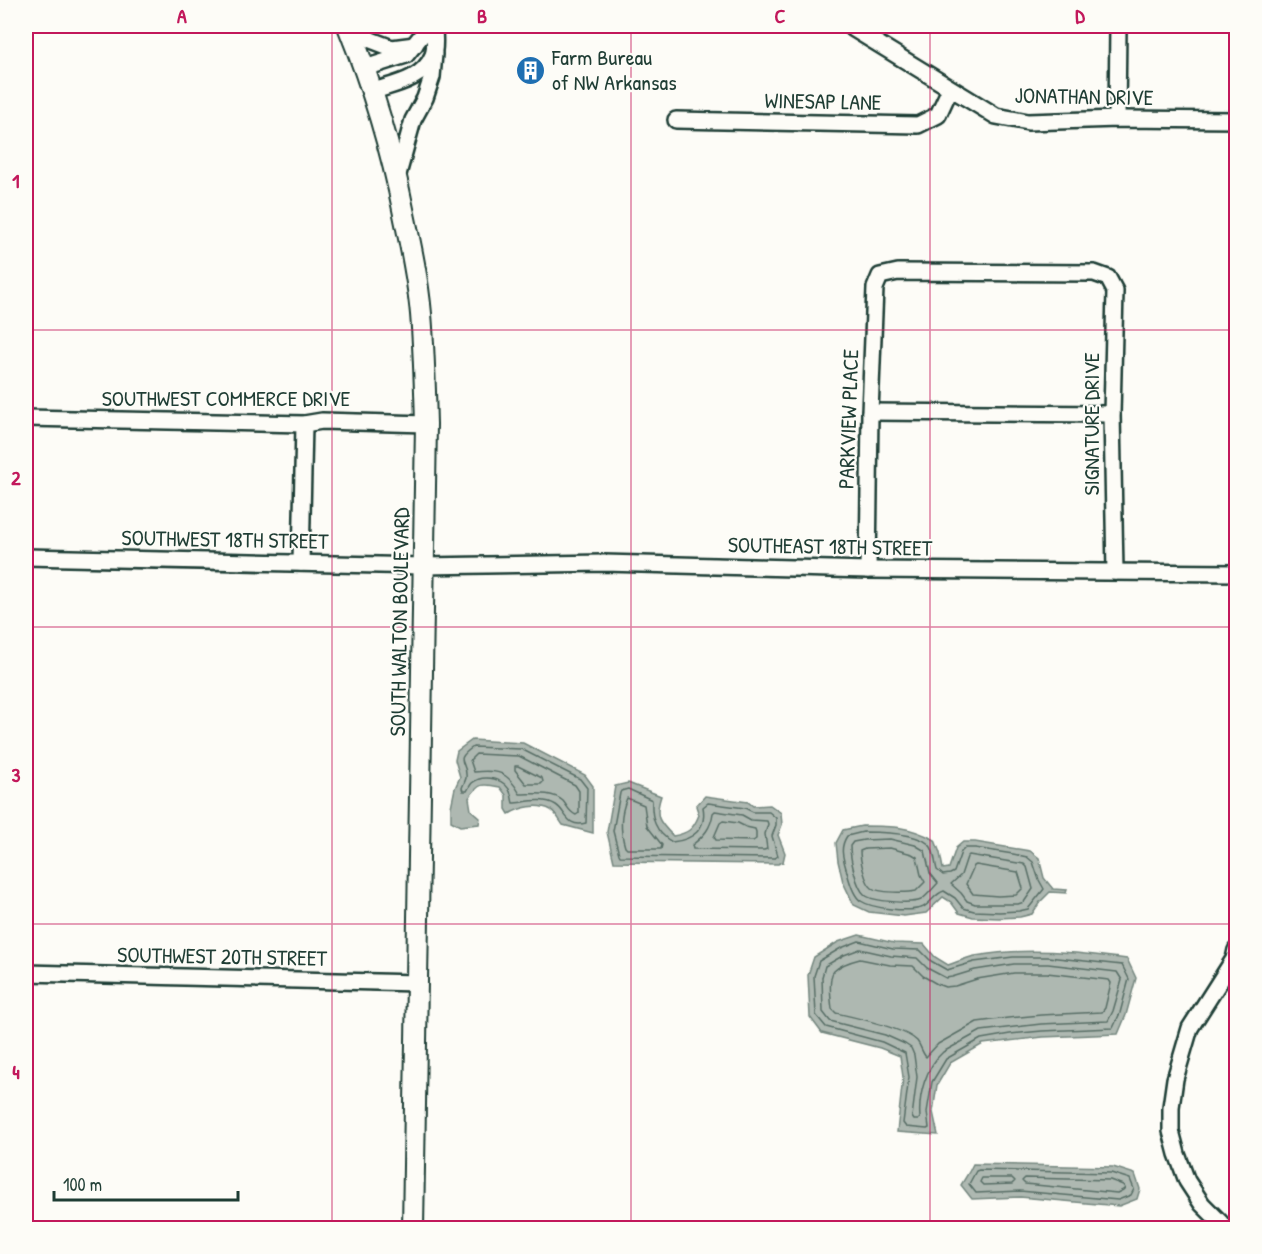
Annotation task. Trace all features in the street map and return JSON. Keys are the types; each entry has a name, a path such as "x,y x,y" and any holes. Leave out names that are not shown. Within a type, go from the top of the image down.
{"main road":[{"name":"SOUTH WALTON BOULEVARD","path":"350,26 373,91 397,178 414,260 421,313 424,369 426,424 413,1228"}],"street":[{"path":"350,26 371,40 392,48 415,45"},
{"path":"365,69 406,55 422,35 425,26"},
{"path":"397,178 413,120 425,98 432,77 434,26"},
{"name":"JONATHAN DRIVE","path":"849,26 996,116 1028,122 1117,119 1236,120"},
{"path":"1117,119 1118,26"},
{"path":"373,91 414,78 434,54"},
{"name":"WINESAP LANE","path":"676,120 918,125 938,115 950,88"},
{"name":"PARKVIEW PLACE","path":"867,570 875,288 880,276 898,272 1094,273 1108,278"},
{"name":"SIGNATURE DRIVE","path":"1108,278 1115,291 1112,414 1115,572"},
{"path":"870,412 1112,414"},
{"name":"SOUTHWEST COMMERCE DRIVE","path":"26,418 304,424 322,421 426,424"},
{"path":"301,563 304,424"},
{"name":"SOUTHWEST 18TH STREET","path":"26,557 423,566"},
{"name":"SOUTHEAST 18TH STREET","path":"423,566 604,563 867,570 1236,573"},
{"path":"1224,1228 1202,1204 1187,1181 1171,1131 1171,1107 1175,1079 1190,1028 1234,959 1236,950"},
{"name":"SOUTHWEST 20TH STREET","path":"26,973 417,983"}],"water":[{"path":"472,740 523,743 585,775 593,786 593,833 563,825 555,813 546,808 530,807 509,814 506,809 506,795 500,787 489,785 481,785 469,798 471,810 480,818 479,824 460,826 451,821 451,807 460,777 455,760 457,751"},
{"path":"628,783 661,796 658,809 659,819 673,836 686,832 695,824 699,815 696,806 705,796 748,802 753,806 770,805 781,813 782,825 778,835 785,853 783,862 778,864 614,862 607,832 615,786"},
{"path":"862,826 900,828 935,840 943,869 949,868 956,848 963,842 1030,851 1039,858 1044,878 1053,889 1067,890 1066,893 1050,892 1032,914 1020,917 973,917 959,913 951,902 943,897 926,913 904,916 869,912 854,905 843,882 836,843 843,830"},
{"path":"859,935 894,943 924,944 935,957 948,965 975,956 1032,951 1127,959 1136,978 1126,1015 1118,1034 1043,1037 983,1044 950,1063 937,1085 933,1112 938,1135 897,1132 903,1077 900,1056 880,1048 822,1033 810,1017 808,975 814,957 838,942"},
{"path":"973,1164 1113,1167 1135,1174 1140,1189 1137,1199 1119,1206 1020,1197 972,1199 961,1185"}],"place":[{"name":"Farm Bureau of NW Arkansas","path":"531,70"}]}
